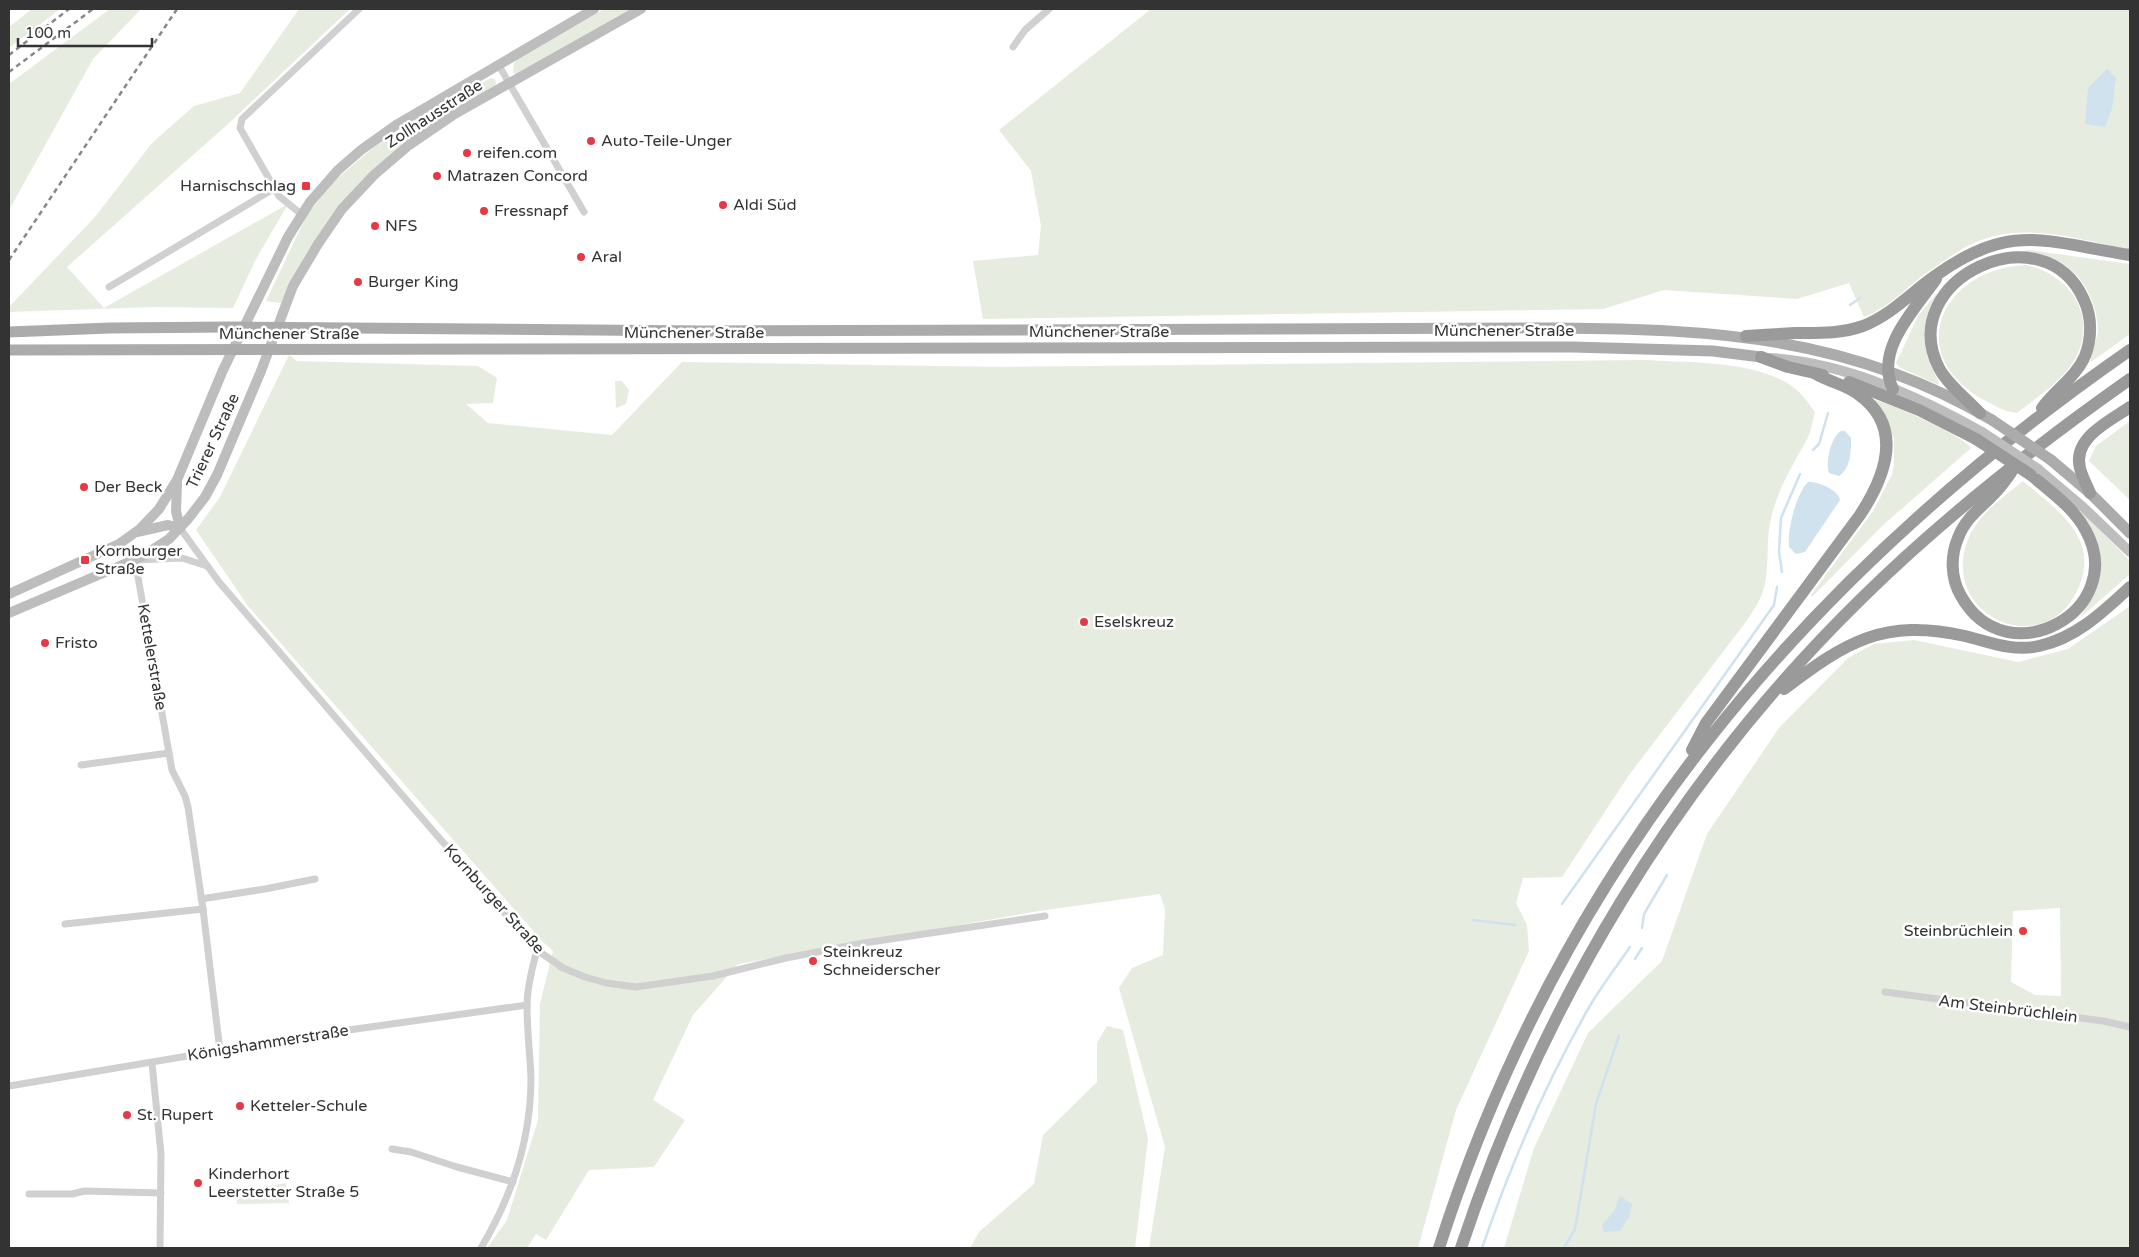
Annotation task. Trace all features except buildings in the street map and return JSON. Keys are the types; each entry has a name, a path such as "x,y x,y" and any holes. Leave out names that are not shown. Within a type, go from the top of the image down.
{"highway":[{"path":"1746,336 1796,333 1825,334 1863,326 1892,310 1941,271 1960,259 1989,246 2024,239 2058,240 2130,255"},
{"path":"1980,413 1944,375 1936,359 1932,329 1938,305 1954,283 1984,264 2013,257 2038,260 2063,272 2078,288 2089,315 2090,335 2085,355 2077,369 2053,394 2029,425"},
{"path":"1893,389 1889,380 1888,370 1891,353 1904,324 1941,271"},
{"path":"1439,1248 1460,1186 1491,1107 1528,1027 1582,924 1631,846 1670,789 1754,682 1844,585 1931,505 2029,425 2130,350"},
{"path":"1761,357 1818,370 1827,375 1846,380 1979,435 2034,472 2076,516 2090,539 2094,566 2088,592 2073,614 2046,630 2029,634 2012,633 1986,624 1968,608 1956,586 1953,558 1957,538 1967,521 2001,487 2018,462"},
{"path":"1461,1248 1498,1145 1525,1081 1559,1010 1600,936 1643,866 1685,805 1762,706 1824,636 1888,573 1954,513 2018,462 2130,379"},
{"path":"1670,789 1706,723 1860,515 1879,484 1886,458 1884,429 1870,405 1846,380"},
{"path":"2090,493 2080,468 2080,449 2089,437 2130,407"},
{"path":"1762,706 1826,657 1874,636 1901,631 1924,630 1963,636 2004,646 2037,646 2067,636 2083,627 2130,587"}],"main road":[{"name":"Zollhausstraße","path":"233,350 275,262 302,214 318,192 338,170 376,138 424,107 594,9"},
{"name":"Zollhausstraße","path":"268,350 288,296 307,261 342,209 364,184 420,137 510,83 641,9"},
{"name":"Münchener Straße","path":"9,332 127,328 704,331 1600,328 1675,330 1746,336 1822,350 1852,358 1888,370 1937,391 1980,413 2051,460 2090,493 2130,533"},
{"name":"Münchener Straße","path":"9,350 1547,347 1713,351 1761,357"},
{"name":"Trierer Straße","path":"9,594 109,549 136,533 159,509 177,480 233,350"},
{"name":"Trierer Straße","path":"9,613 135,560 163,544 180,528 205,497 217,475 268,350"},
{"path":"1846,380 1893,389 1923,401 1979,435"},
{"path":"2034,472 2083,507 2130,552"},
{"path":"136,533 164,526 180,528 176,511 177,480"},
{"path":"70,586 82,573 81,568 74,565"}],"street":[{"path":"302,214 284,201 275,188 242,134 240,128 242,120 359,9"},
{"path":"1013,47 1025,30 1049,9"},
{"path":"498,64 584,212"},
{"path":"109,287 275,188"},
{"name":"Kornburger Straße","path":"180,528 208,566 292,666 537,950 563,968 585,977 620,986 636,987 713,976 786,958 864,943 1045,916"},
{"path":"135,560 182,558 208,566"},
{"name":"Kettelerstraße","path":"135,560 172,770 185,796 188,807 203,909 220,1051"},
{"path":"81,765 169,753"},
{"path":"201,899 315,879"},
{"path":"64,924 203,909"},
{"path":"481,1248 500,1213 513,1182 525,1139 531,1079 527,1005 531,973 537,950"},
{"name":"Am Steinbrüchlein","path":"1885,992 2102,1021 2130,1027"},
{"name":"Königshammerstraße","path":"9,1086 313,1035 527,1005"},
{"path":"152,1063 161,1154 160,1248"},
{"path":"392,1149 411,1152 513,1182"},
{"path":"29,1194 72,1194 84,1191 161,1192"}],"shaded area":[{"path":"32,9 60,9 9,48 9,27"},
{"path":"110,9 141,9 93,59 9,210 9,84"},
{"path":"299,9 350,9 228,124 67,267 104,308 288,204 256,259 233,308 154,307 9,312 9,307 95,217 152,143 194,106 240,93"},
{"path":"604,9 636,9 516,75 513,72 514,63 519,57"},
{"path":"1151,9 2130,9 2130,250 2052,234 2013,233 1993,237 1974,243 1956,253 1921,277 1891,302 1864,317 1849,283 1797,299 1664,290 1603,309 983,319 973,261 1038,255 1041,226 1031,171 999,130"},
{"path":"491,78 495,79 494,88 429,128 330,218 305,255 281,303 266,301 307,215 332,183 382,140 422,115"},
{"path":"2028,250 2130,264 2130,334 2091,362 2098,329 2097,317 2090,295 2077,276 2059,261 2022,252"},
{"path":"2026,265 2043,270 2069,289 2077,302 2082,316 2083,332 2080,348 2072,364 2060,378 2017,413 2003,410 1982,399 1958,380 1943,359 1939,337 1943,316 1955,297 1973,281 1997,270"},
{"path":"1937,293 1933,305 1928,345 1931,363 1939,382 1938,385 1899,367 1896,363 1918,316"},
{"path":"289,355 297,361 478,366 497,378 493,403 466,404 488,423 612,435 682,362 1004,367 1646,360 1726,365 1766,374 1783,381 1798,391 1815,412 1808,438 1787,476 1775,504 1769,530 1765,584 1752,612 1629,775 1562,877 1523,878 1516,903 1527,925 1529,951 1456,1110 1418,1248 1149,1248 1165,1147 1119,988 1132,968 1163,955 1165,910 1160,894 1039,911 738,964 693,1015 653,1100 685,1120 654,1167 589,1170 546,1240 536,1234 527,1248 487,1248 507,1220 538,1120 540,1004 553,951 543,942 248,606 196,530 220,497"},
{"path":"615,381 622,381 629,390 626,404 616,408"},
{"path":"1875,400 1910,413 1942,428 1971,448 1882,526 1812,597 1811,595 1873,511 1892,475 1894,439 1884,413"},
{"path":"2130,421 2130,500 2089,461 2096,446"},
{"path":"2023,481 2061,514 2072,527 2080,540 2084,555 2084,571 2078,589 2062,612 2041,624 2019,626 1997,620 1979,606 1967,587 1963,563 1970,535 1980,519"},
{"path":"2082,511 2130,561 2130,574 2081,617 2095,586 2080,513"},
{"path":"2130,606 2130,1248 1504,1248 1534,1148 1588,1033 1662,961 1707,834 1779,728 1848,658 1874,644 1914,640 2018,662 2068,649","holes":["2060,908 2061,996 2035,995 2011,982 2013,911"]},
{"path":"1107,1026 1123,1030 1148,1139 1135,1248 970,1248 979,1232 1034,1184 1043,1135 1097,1082 1097,1043"},
{"path":"286,1183 289,1203 237,1204 236,1192"}],"water":[{"path":"2107,69 2116,78 2112,109 2105,127 2085,124 2088,88"},
{"path":"1841,431 1845,431 1851,438 1851,448 1850,459 1846,469 1839,476 1829,473 1828,463 1834,439"},
{"path":"1808,482 1827,487 1839,496 1840,500 1805,552 1796,554 1789,547 1791,523 1796,504"},
{"path":"1620,1196 1632,1204 1629,1217 1620,1231 1604,1232 1602,1225 1614,1211"}],"waterway":[{"path":"1850,305 1860,298"},
{"path":"1813,450 1819,444 1828,413"},
{"path":"1782,572 1779,552 1781,518 1800,474"},
{"path":"1562,904 1774,605 1777,587"},
{"path":"1642,928 1644,914 1667,875"},
{"path":"1473,920 1515,925"},
{"path":"1482,1248 1505,1185 1559,1062 1591,1004 1630,947"},
{"path":"1635,959 1642,948"},
{"path":"1564,1248 1575,1229 1596,1104 1619,1036"}],"railway":[{"path":"9,55 69,9"},
{"path":"9,72 93,9"},
{"path":"9,260 177,9"}],"place":[{"name":"Auto-Teile-Unger","path":"591,141"},
{"name":"reifen.com","path":"467,153"},
{"name":"Matrazen Concord","path":"437,176"},
{"name":"Harnischschlag","path":"306,186"},
{"name":"Aldi Süd","path":"723,205"},
{"name":"Fressnapf","path":"484,211"},
{"name":"NFS","path":"375,226"},
{"name":"Aral","path":"581,257"},
{"name":"Burger King","path":"358,282"},
{"name":"Der Beck","path":"84,487"},
{"name":"Kornburger Straße","path":"85,560"},
{"name":"Eselskreuz","path":"1084,622"},
{"name":"Fristo","path":"45,643"},
{"name":"Steinbrüchlein","path":"2023,931"},
{"name":"Steinkreuz Schneiderscher","path":"813,961"},
{"name":"Ketteler-Schule","path":"240,1106"},
{"name":"St. Rupert","path":"127,1115"},
{"name":"Kinderhort Leerstetter Straße 5","path":"198,1183"}]}
